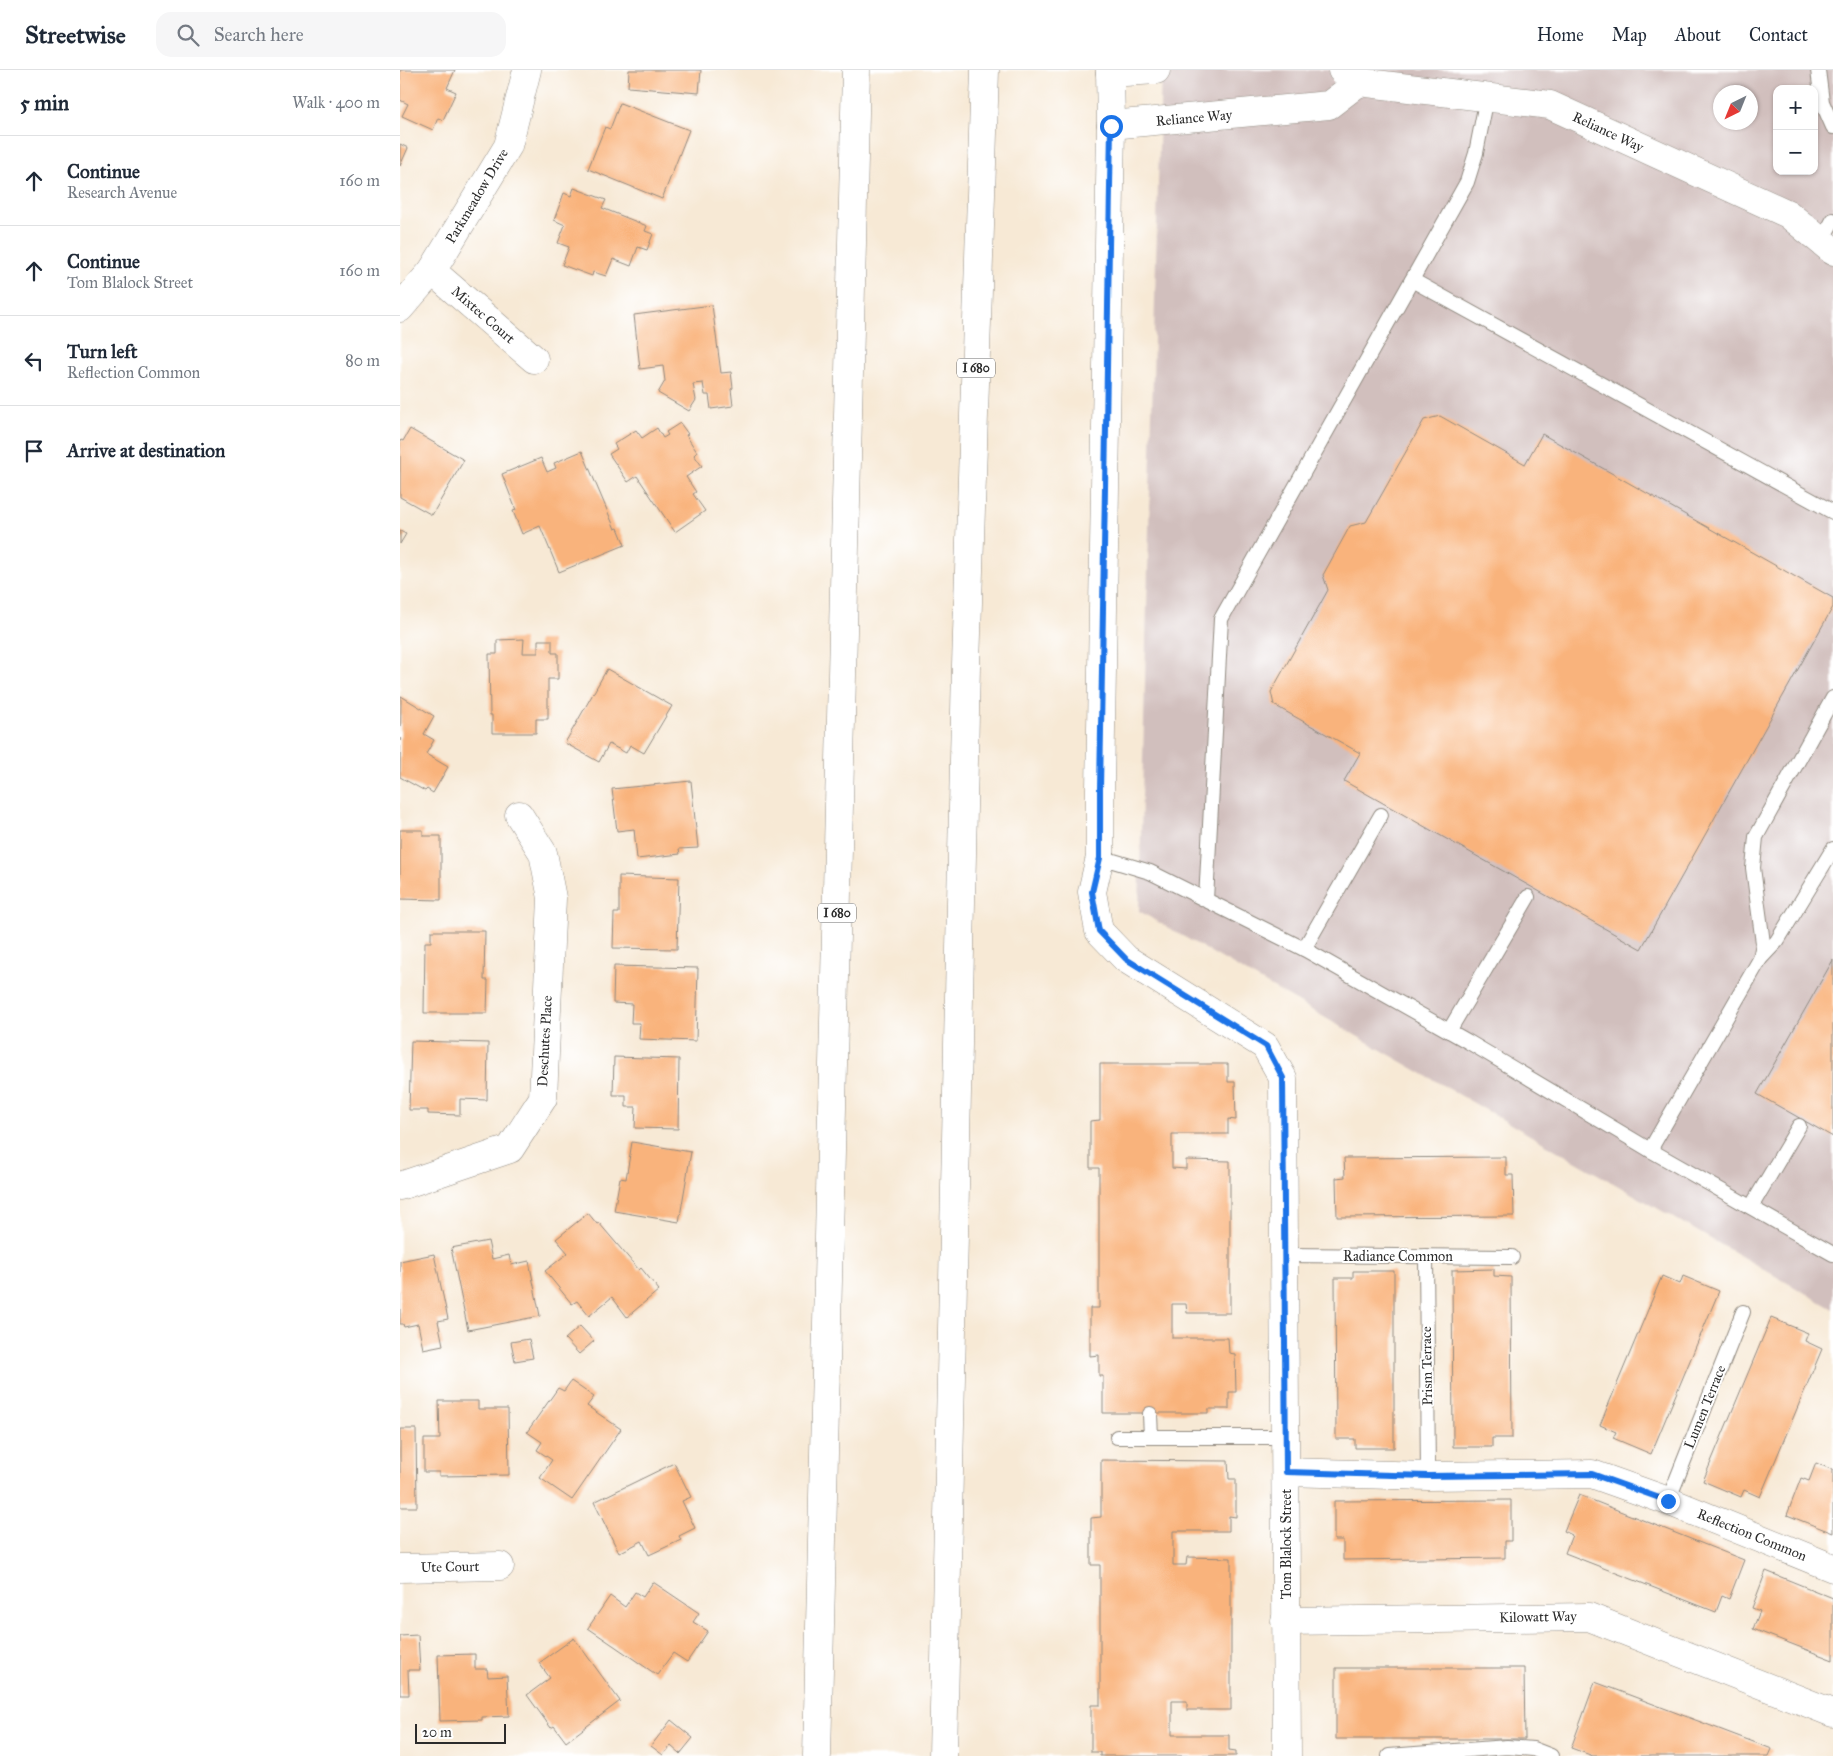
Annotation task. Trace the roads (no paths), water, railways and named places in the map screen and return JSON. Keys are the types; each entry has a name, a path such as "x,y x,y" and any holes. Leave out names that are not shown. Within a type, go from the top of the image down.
{"main road":[{"name":"Parkmeadow Drive","path":"400,308 432,271 508,146 528,70"},
{"name":"I 680","path":"817,1756 856,70"},
{"name":"I 680","path":"943,1756 966,665 985,70"},
{"path":"1110,72 1156,70"},
{"name":"Tom Blalock Street","path":"1110,72 1111,126 1100,858 1092,892 1099,931 1126,959 1266,1046 1283,1078 1287,1756"},
{"name":"Reliance Way","path":"1111,126 1329,105 1350,76 1391,78 1487,97 1550,105 1788,214 1829,238"},
{"name":"Mixtec Court","path":"432,271 534,359"},
{"name":"Deschutes Place","path":"400,1186 510,1149 543,1098 552,898 543,854 520,815"},
{"name":"Reflection Common","path":"1286,1472 1428,1476 1592,1474 1668,1501 1833,1568"},
{"name":"Ute Court","path":"400,1568 500,1566"},
{"name":"Kilowatt Way","path":"1285,1621 1589,1617 1833,1713"}],"lane":[{"path":"1818,70 1822,102 1833,127"},
{"path":"1206,900 1221,620 1467,182 1476,153 1487,97"},
{"path":"1412,280 1833,512"},
{"path":"1760,959 1763,943 1753,868 1756,837 1833,698"},
{"path":"1304,949 1381,815"},
{"path":"1650,1150 1760,959 1777,941 1833,849"},
{"path":"1100,858 1150,872 1304,949 1833,1254"},
{"path":"1449,1031 1528,898"},
{"path":"1751,1207 1799,1126"},
{"name":"Radiance Common","path":"1284,1255 1512,1257"},
{"name":"Prism Terrace","path":"1426,1256 1428,1476"},
{"name":"Lumen Terrace","path":"1668,1501 1743,1312"},
{"path":"1150,1414 1151,1437"},
{"path":"1117,1437 1286,1437"},
{"path":"1389,1756 1422,1755 1507,1747 1533,1749 1551,1756"}]}
